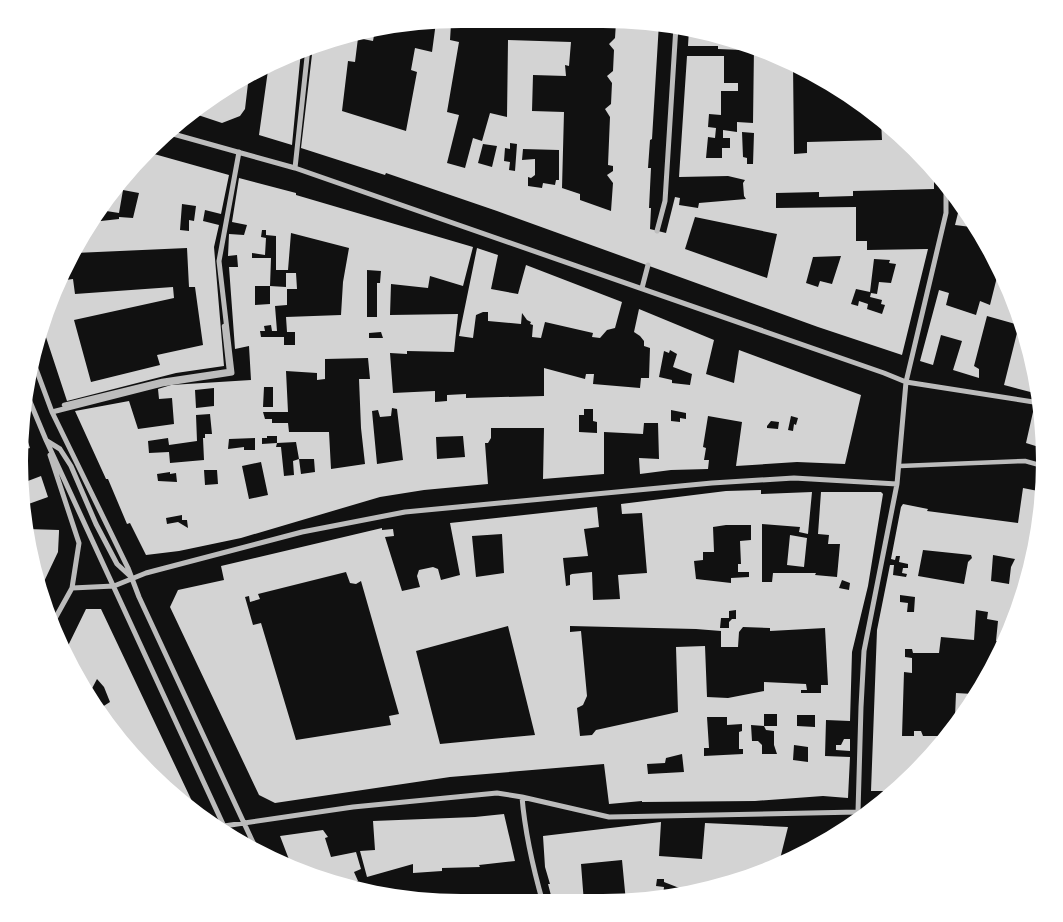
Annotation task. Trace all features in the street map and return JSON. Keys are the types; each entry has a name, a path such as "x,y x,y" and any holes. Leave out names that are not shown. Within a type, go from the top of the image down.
{"street":[{"path":"657,231 665,201 676,34"},
{"path":"295,168 307,56"},
{"path":"176,135 295,168 884,372 906,382 1031,401"},
{"path":"52,412 162,384 232,373 219,261 240,152"},
{"path":"64,405 162,381 229,370 217,260 233,172"},
{"path":"858,811 864,651 898,484 906,382 946,213 946,197"},
{"path":"642,288 648,265"},
{"path":"37,372 52,412 132,578 139,597 252,841"},
{"path":"31,404 129,622 222,822"},
{"path":"46,440 60,449 71,466 96,524 117,564 132,578"},
{"path":"46,440 79,543 72,588 56,616"},
{"path":"900,466 1025,461 1036,464"},
{"path":"72,588 114,586 146,572 302,532 405,512 712,483 784,479 898,484"},
{"path":"227,826 354,807 497,794 522,797 609,817 856,812"},
{"path":"522,797 530,853 541,894"}],"building":[{"path":"435,28 451,28 450,40 459,42 447,112 459,115 447,163 465,168 473,138 482,141 490,113 507,117 508,40 571,42 569,66 565,65 566,76 533,75 532,111 564,112 562,188 580,194 580,200 611,211 613,183 607,175 613,171 613,166 608,165 610,117 605,109 611,104 612,83 607,76 613,71 614,50 609,44 615,38 616,28 659,31 652,139 650,140 648,168 651,168 649,208 651,208 650,229 666,233 675,197 680,198 679,205 698,208 699,203 746,199 743,183 745,180 728,176 679,177 687,56 724,56 724,83 738,83 738,91 721,91 721,115 709,114 708,127 716,128 715,138 708,137 706,158 722,158 722,148 730,148 730,138 723,138 723,130 737,132 737,122 753,123 754,55 793,72 794,154 807,153 807,142 882,140 881,130 909,154 934,182 934,189 853,191 853,196 819,197 819,192 776,193 776,208 856,207 856,241 867,241 867,250 928,249 902,355 818,327 497,211 386,173 385,175 301,148 312,54 358,40 355,62 348,61 342,111 406,131 417,72 411,70 415,48 432,52","holes":["742,132 754,133 753,164 747,164 747,158 743,157","510,143 517,144 515,171 509,170 510,162 504,161 505,148 510,149","483,144 497,146 492,167 478,163","523,149 559,150 559,180 556,180 555,185 543,183 542,188 528,186 528,177 531,178 535,175 535,159 522,160","695,217 777,234 767,278 685,249","841,256 832,284 820,281 818,287 806,283 813,257","874,259 890,260 889,263 896,264 891,283 879,282 877,294 871,293 870,297 882,300 881,304 885,305 882,314 867,309 868,304 859,301 858,306 851,304 856,289 870,292"]},
{"path":"374,36 373,41 363,39"},
{"path":"689,36 737,50 718,49 718,46 688,46"},
{"path":"300,58 292,145 259,135 268,73"},
{"path":"248,84 245,109 240,116 222,123 199,115"},
{"path":"154,154 229,175 221,214 205,210 203,221 219,225 214,247 224,366 176,373 67,401 46,337 67,280 73,279 75,294 173,287 174,298 74,320 91,382 160,365 157,355 203,345 195,287 189,287 187,248 81,253 100,221 119,219 119,217 133,218 139,193 123,190 119,213 107,211 117,197 135,175","holes":["182,204 196,206 194,221 189,220 189,231 180,230"]},
{"path":"239,178 296,193 296,195 473,247 463,286 430,276 428,288 391,284 390,315 458,314 454,352 407,351 407,354 390,353 393,393 435,391 435,402 447,401 447,395 466,394 466,398 544,396 544,368 585,379 586,374 594,374 593,384 640,388 641,378 649,378 650,348 644,346 644,341 634,332 639,309 714,340 706,374 734,383 739,350 861,395 845,464 797,462 736,466 742,422 708,416 703,447 706,448 704,460 709,460 708,469 671,470 640,474 639,458 659,459 658,423 644,423 643,434 604,432 604,474 543,479 544,428 491,428 491,438 488,443 485,443 488,484 424,490 380,497 241,538 179,551 146,555 130,523 127,524 108,479 106,479 75,411 129,401 138,429 174,424 172,398 159,399 158,389 171,385 251,380 249,346 235,349 229,267 238,267 237,255 228,256 229,234 244,235 247,225 232,222","holes":["262,230 266,230 266,235 276,236 276,270 288,270 291,233 349,248 343,282 341,315 286,317 287,332 295,332 295,345 284,345 284,337 261,337 260,331 265,331 264,326 271,325 272,331 277,331 275,306 287,305 287,289 297,289 296,273 286,273 286,287 270,286 271,258 252,258 252,253 265,255 266,238 261,237","367,270 381,271 380,283 377,283 377,317 367,317","255,286 270,286 270,304 255,305","381,332 383,338 369,338 369,333","670,350 677,354 673,367 692,374 690,385 672,383 672,380 659,377 664,351 669,353","368,358 370,379 359,379 365,464 331,469 329,432 289,432 288,423 272,423 272,419 265,419 263,412 288,412 286,371 317,373 317,380 325,379 325,359","264,387 273,387 273,407 263,407","214,388 214,406 196,408 195,390","392,408 397,409 403,460 377,464 372,411 378,410 380,417 391,416","584,409 593,409 593,421 597,422 597,433 579,432 579,415 584,415","671,410 686,413 686,419 680,418 680,422 671,421","210,414 212,434 205,434 205,438 203,438 204,460 170,463 169,452 149,453 148,441 168,438 169,445 197,441 196,415","791,416 798,418 796,425 794,424 793,431 788,430","771,421 779,422 778,429 767,428","277,436 277,443 262,444 262,438","463,436 465,457 437,459 436,437","255,438 255,450 244,450 244,447 228,449 229,439","296,442 299,459 293,461 294,475 284,476 281,447 276,447 277,443","299,459 314,459 315,472 301,474","261,462 268,495 249,499 242,466","204,470 217,470 218,484 205,485","176,473 177,482 158,481 157,474","182,515 182,520 187,520 188,528 178,522 167,524 166,518"]},
{"path":"958,214 966,226 955,225"},
{"path":"477,248 498,255 491,289 518,294 526,265 622,302 615,328 607,330 600,338 592,337 593,333 545,322 541,338 532,337 533,325 530,324 531,322 522,313 521,324 488,321 488,312 483,312 476,315 473,338 459,336"},
{"path":"996,280 1012,323 987,316 974,366 979,369 979,378 953,370 962,341 941,335 933,365 920,361 939,290 949,293 946,305 976,315 980,301 990,305"},
{"path":"1016,335 1030,392 1004,385"},
{"path":"1033,413 1035,446 1026,443"},
{"path":"41,476 48,497 30,504 28,481"},
{"path":"1023,488 1035,490 1032,518 1021,573 997,641 998,621 987,619 988,612 976,610 974,640 941,637 939,653 913,653 912,649 905,649 905,657 912,658 912,673 904,672 902,736 914,736 914,731 921,731 923,736 937,736 909,768 888,787 883,791 871,791 877,630 890,565 894,565 893,575 906,577 907,574 902,573 903,568 908,568 908,564 899,562 900,556 896,556 895,560 891,559 901,507 903,504 928,509 927,511 1018,523","holes":["923,550 971,555 972,558 968,562 964,584 918,576","993,555 1015,559 1011,567 1009,584 991,581","900,595 915,597 914,612 907,612 908,603 900,602"]},
{"path":"761,490 761,494 812,492 808,534 799,532 800,527 762,524 762,582 772,582 773,573 816,573 815,575 837,577 840,544 828,544 829,535 818,534 821,492 881,492 883,494 868,586 852,652 850,721 826,720 825,756 850,757 848,798 823,796 755,801 642,801 609,804 604,764 450,777 275,803 259,795 170,607 178,590 224,580 221,566 382,528 382,530 393,529 394,536 385,537 402,591 420,587 417,576 419,570 433,567 438,569 441,580 460,575 450,523 597,507 599,527 584,529 588,556 563,558 566,586 570,585 570,575 592,572 593,600 620,599 618,575 647,573 642,513 622,514 621,504 726,491","holes":["751,525 751,540 740,541 741,564 738,564 738,572 749,572 749,577 731,578 731,583 696,579 694,561 703,560 703,552 714,552 713,527","502,534 504,573 476,577 472,536","346,572 350,583 356,584 361,581 399,714 389,716 391,725 296,740 261,623 253,625 245,597 249,596 250,602 260,599 258,594","842,580 850,583 849,590 839,588","736,610 736,619 732,619 729,622 729,628 720,628 721,618 729,618 729,611","508,626 535,735 440,744 416,651","570,626 721,631 721,647 738,647 739,632 743,627 770,628 770,631 825,628 828,685 821,685 821,693 801,693 801,690 807,690 806,684 764,682 764,691 728,698 707,697 705,646 676,647 678,712 596,730 592,735 580,736 577,708 583,705 587,696 581,631 570,632","764,714 777,714 777,726 764,726","797,715 815,715 815,727 797,726","707,717 727,717 727,725 742,724 742,731 739,732 739,749 743,749 743,754 704,756 704,748 709,748","751,725 764,726 766,730 774,731 774,745 777,754 762,754 762,745 758,741 752,741","794,745 808,747 808,762 793,760","682,754 684,772 648,774 647,764 665,763 666,758"]},
{"path":"33,529 59,530 58,552 44,580"},
{"path":"790,535 807,538 804,567 787,565"},
{"path":"86,609 101,609 192,801 154,768 117,725 104,706 110,702 104,687 97,679 92,688 68,645"},
{"path":"956,693 967,694 962,702 955,712"},
{"path":"844,739 850,739 850,751 836,750 836,745 841,745"},
{"path":"504,814 515,861 479,865 480,867 442,868 442,871 413,873 413,864 367,877 360,851 375,850 373,821"},
{"path":"661,822 659,856 702,859 705,823 788,827 781,856 768,862 714,880 678,888 664,882 664,879 657,879 656,886 664,887 664,890 630,894 625,894 622,860 581,864 583,894 551,894 545,867 543,836"},
{"path":"323,830 328,837 325,838 331,857 356,852 361,869 354,872 358,881 349,880 289,859 280,836"}]}
